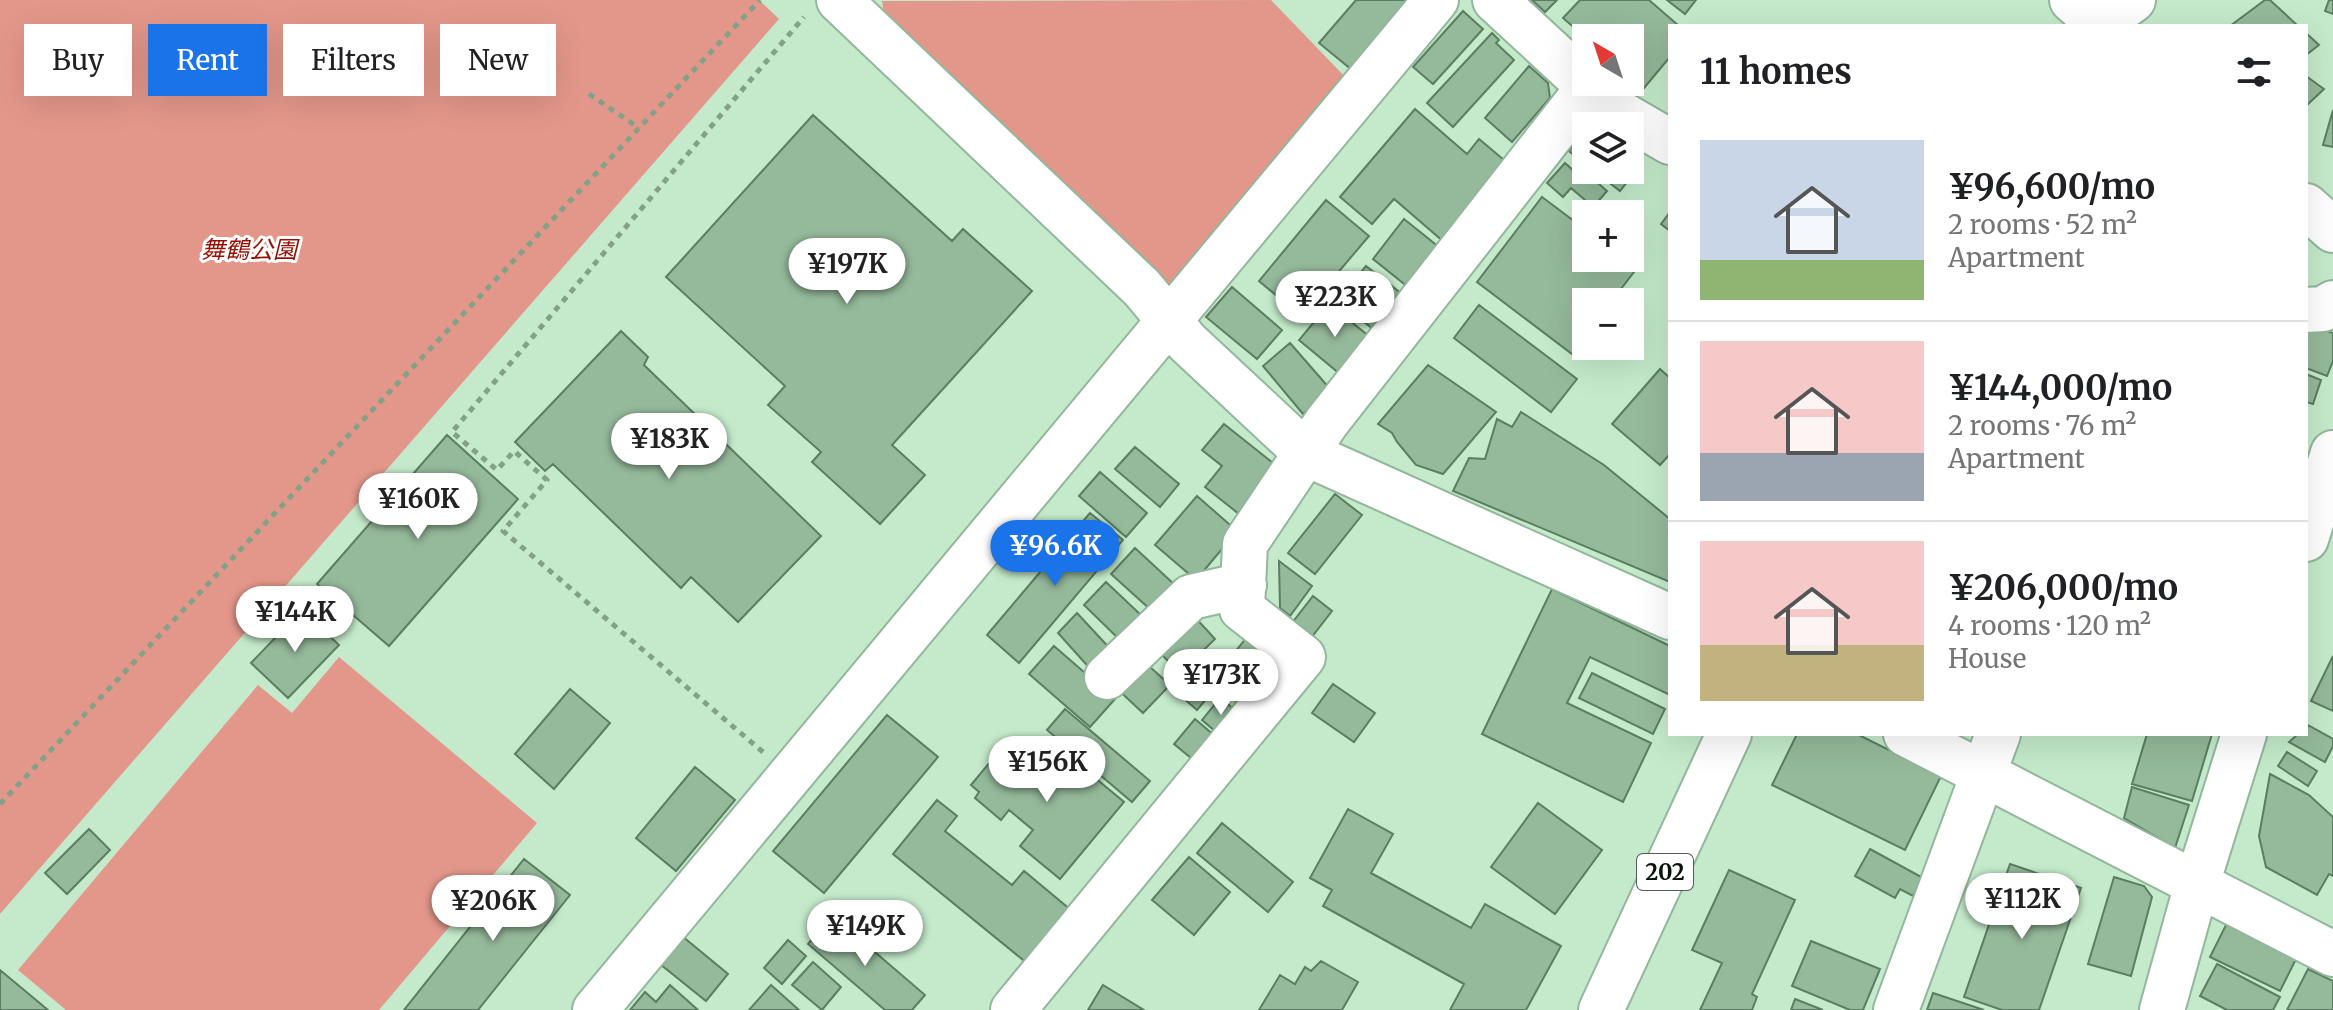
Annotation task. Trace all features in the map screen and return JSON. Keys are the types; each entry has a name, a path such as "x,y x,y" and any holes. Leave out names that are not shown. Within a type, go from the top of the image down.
{"main road":[{"path":"595,1010 1436,0"},
{"path":"1495,0 1572,73"},
{"path":"833,3 1142,288 1187,342 1307,454 1668,616"},
{"path":"1013,1010 1303,657 1242,609 1245,544 1326,423 1582,96"},
{"path":"1598,96 1613,109 1668,141"},
{"path":"2308,208 2333,230"},
{"path":"2308,310 2323,309 2333,303"},
{"path":"2308,530 2326,453"},
{"path":"1107,677 1191,597 1244,585"},
{"name":"202","path":"1601,1010 1728,736"},
{"path":"1910,736 2333,954"},
{"path":"1896,1010 1997,736"},
{"path":"2162,1010 2243,736"}],"path":[{"path":"0,804 760,0"},
{"path":"769,758 503,531 547,480 514,451 497,470 452,432 807,13 833,3"},
{"path":"589,94 639,128"}],"green space":[{"name":"舞鶴公園","path":"0,0 759,0 779,19 0,914"},
{"path":"1271,0 1349,81 1171,287 884,13 882,1"},
{"path":"339,657 537,823 379,1010 66,1010 18,970 258,685 292,713"}],"building":[{"path":"1356,0 1411,0 1352,70 1319,43"},
{"path":"1532,0 1557,0 1545,12"},
{"path":"1580,0 1649,0 1677,24 1668,24 1668,59 1644,88 1644,24 1572,26 1563,18"},
{"path":"1667,0 1696,0 1685,14"},
{"path":"2265,0 2270,0 2296,24 2233,24"},
{"path":"2329,0 2333,0 2333,14 2325,11"},
{"path":"1463,11 1483,29 1433,84 1413,67"},
{"path":"1492,33 1499,40 1496,43 1514,60 1453,127 1427,103"},
{"path":"2308,35 2319,45 2308,53"},
{"path":"1529,66 1548,83 1550,98 1512,142 1485,118"},
{"path":"2308,77 2324,89 2308,104"},
{"path":"1415,109 1467,154 1479,139 1510,165 1444,242 1394,199 1372,224 1340,197"},
{"path":"2333,110 2333,147 2323,145"},
{"path":"813,115 952,241 963,229 1032,291 892,445 925,475 880,524 812,462 821,452 768,405 785,386 666,277"},
{"path":"1565,163 1572,169 1572,184 1599,184 1607,191 1599,200 1585,200 1571,188 1563,197 1547,183"},
{"path":"1611,184 1626,184 1620,191"},
{"path":"1542,197 1572,220 1572,272 1634,272 1622,288 1572,288 1572,354 1477,282"},
{"path":"1326,200 1369,236 1301,316 1259,281"},
{"path":"1668,215 1668,229 1661,224"},
{"path":"1404,219 1440,248 1408,287 1373,259"},
{"path":"1366,266 1402,294 1373,329 1338,301"},
{"path":"1232,287 1282,330 1257,359 1206,317"},
{"path":"1329,304 1370,337 1340,374 1299,340"},
{"path":"1479,305 1577,379 1551,412 1454,338"},
{"path":"2308,327 2333,333 2333,361 2327,376 2308,369"},
{"path":"621,331 648,357 644,365 821,536 738,622 691,577 681,588 553,464 545,471 515,442"},
{"path":"1290,343 1331,390 1303,414 1263,366"},
{"path":"1428,365 1496,412 1443,474 1416,465 1392,433 1378,424"},
{"path":"1660,369 1668,376 1668,456 1660,465 1612,424"},
{"path":"2308,375 2321,380 2313,404 2308,403"},
{"path":"1521,412 1604,465 1668,517 1668,581 1453,491 1469,458 1485,459 1497,419 1512,427"},
{"path":"1224,424 1278,467 1239,514 1205,487 1222,466 1202,450"},
{"path":"447,435 518,499 389,646 317,584"},
{"path":"1135,447 1179,484 1160,507 1115,469"},
{"path":"1100,472 1147,513 1126,537 1079,496"},
{"path":"1335,494 1362,515 1315,574 1288,553"},
{"path":"1197,496 1237,531 1196,580 1155,545"},
{"path":"1090,513 1123,540 1019,663 987,635"},
{"path":"1135,548 1175,585 1152,611 1111,574"},
{"path":"1279,561 1312,586 1290,616 1280,608"},
{"path":"1106,582 1143,617 1120,640 1084,605"},
{"path":"1552,589 1668,645 1668,694 1590,657 1567,703 1651,743 1623,802 1482,734"},
{"path":"1313,596 1332,611 1311,638 1292,623"},
{"path":"302,610 339,645 288,698 251,663"},
{"path":"1077,613 1115,654 1094,673 1058,633"},
{"path":"1193,615 1215,639 1180,673 1157,650"},
{"path":"1247,637 1275,658 1255,684 1227,662"},
{"path":"1054,646 1115,699 1090,727 1029,674"},
{"path":"2333,656 2333,711 2311,701"},
{"path":"1139,657 1170,685 1143,713 1113,685"},
{"path":"1227,670 1256,693 1245,708 1215,685"},
{"path":"1192,672 1214,690 1197,710 1175,691"},
{"path":"1592,673 1665,709 1653,734 1579,698"},
{"path":"1333,684 1375,713 1354,742 1312,713"},
{"path":"570,689 610,723 554,789 515,754"},
{"path":"1220,698 1240,714 1222,737 1202,720"},
{"path":"1065,709 1150,781 1132,802 1047,730"},
{"path":"887,715 938,757 824,893 773,851"},
{"path":"1195,719 1216,737 1196,762 1174,744"},
{"path":"2308,725 2333,739 2333,746 2325,762 2289,742 2296,736 2308,736"},
{"path":"1796,736 1861,736 1941,776 1905,850 1772,785"},
{"path":"2146,736 2211,736 2192,801 2132,784"},
{"path":"1010,738 1045,768 1055,756 1070,768 1076,762 1124,802 1060,879 1020,846 1033,830 1009,810 1001,820 975,798 979,792 971,785"},
{"path":"2287,752 2317,771 2308,786 2278,766"},
{"path":"695,767 735,800 676,871 636,838"},
{"path":"2270,774 2309,795 2333,817 2333,876 2329,874 2317,895 2266,867 2259,836"},
{"path":"2132,787 2189,805 2175,848 2124,818"},
{"path":"937,800 957,816 945,831 1012,885 1024,871 1072,911 1028,964 893,854"},
{"path":"1538,803 1602,850 1555,914 1491,867"},
{"path":"1348,809 1393,834 1371,873 1471,928 1485,904 1561,946 1526,1010 1450,1010 1464,984 1323,906 1332,890 1310,878"},
{"path":"1222,823 1293,882 1268,912 1197,853"},
{"path":"89,829 110,850 67,894 45,873"},
{"path":"1870,849 1923,878 1913,896 1900,889 1895,898 1855,876"},
{"path":"1189,857 1230,892 1194,935 1152,900"},
{"path":"524,859 570,895 478,1010 404,1010"},
{"path":"2010,864 2081,888 2039,1010 2002,1010 1964,997"},
{"path":"1729,870 1795,900 1752,994 1757,997 1752,1010 1700,1010 1722,963 1692,950"},
{"path":"2114,877 2144,886 2152,897 2131,976 2088,964"},
{"path":"833,916 925,995 912,1010 885,1010 808,944"},
{"path":"2229,919 2299,953 2280,991 2210,957"},
{"path":"682,936 728,974 706,1001 660,964"},
{"path":"788,940 806,956 782,984 764,968"},
{"path":"1811,941 1880,969 1863,1010 1850,1010 1792,986"},
{"path":"1321,961 1358,982 1342,1010 1259,1010 1280,975 1295,984 1305,967 1311,971"},
{"path":"813,962 841,987 822,1010 792,985"},
{"path":"2217,964 2280,997 2273,1010 2227,1010 2200,996"},
{"path":"2308,969 2333,981 2333,1010 2287,1010"},
{"path":"0,970 48,1010 0,1010"},
{"path":"670,985 698,1010 630,1010 645,992 656,1002"},
{"path":"771,985 799,1010 749,1010"},
{"path":"1103,985 1144,1010 1088,1010"},
{"path":"1933,993 1984,1010 1927,1010"},
{"path":"1795,999 1823,1010 1791,1010"}]}
